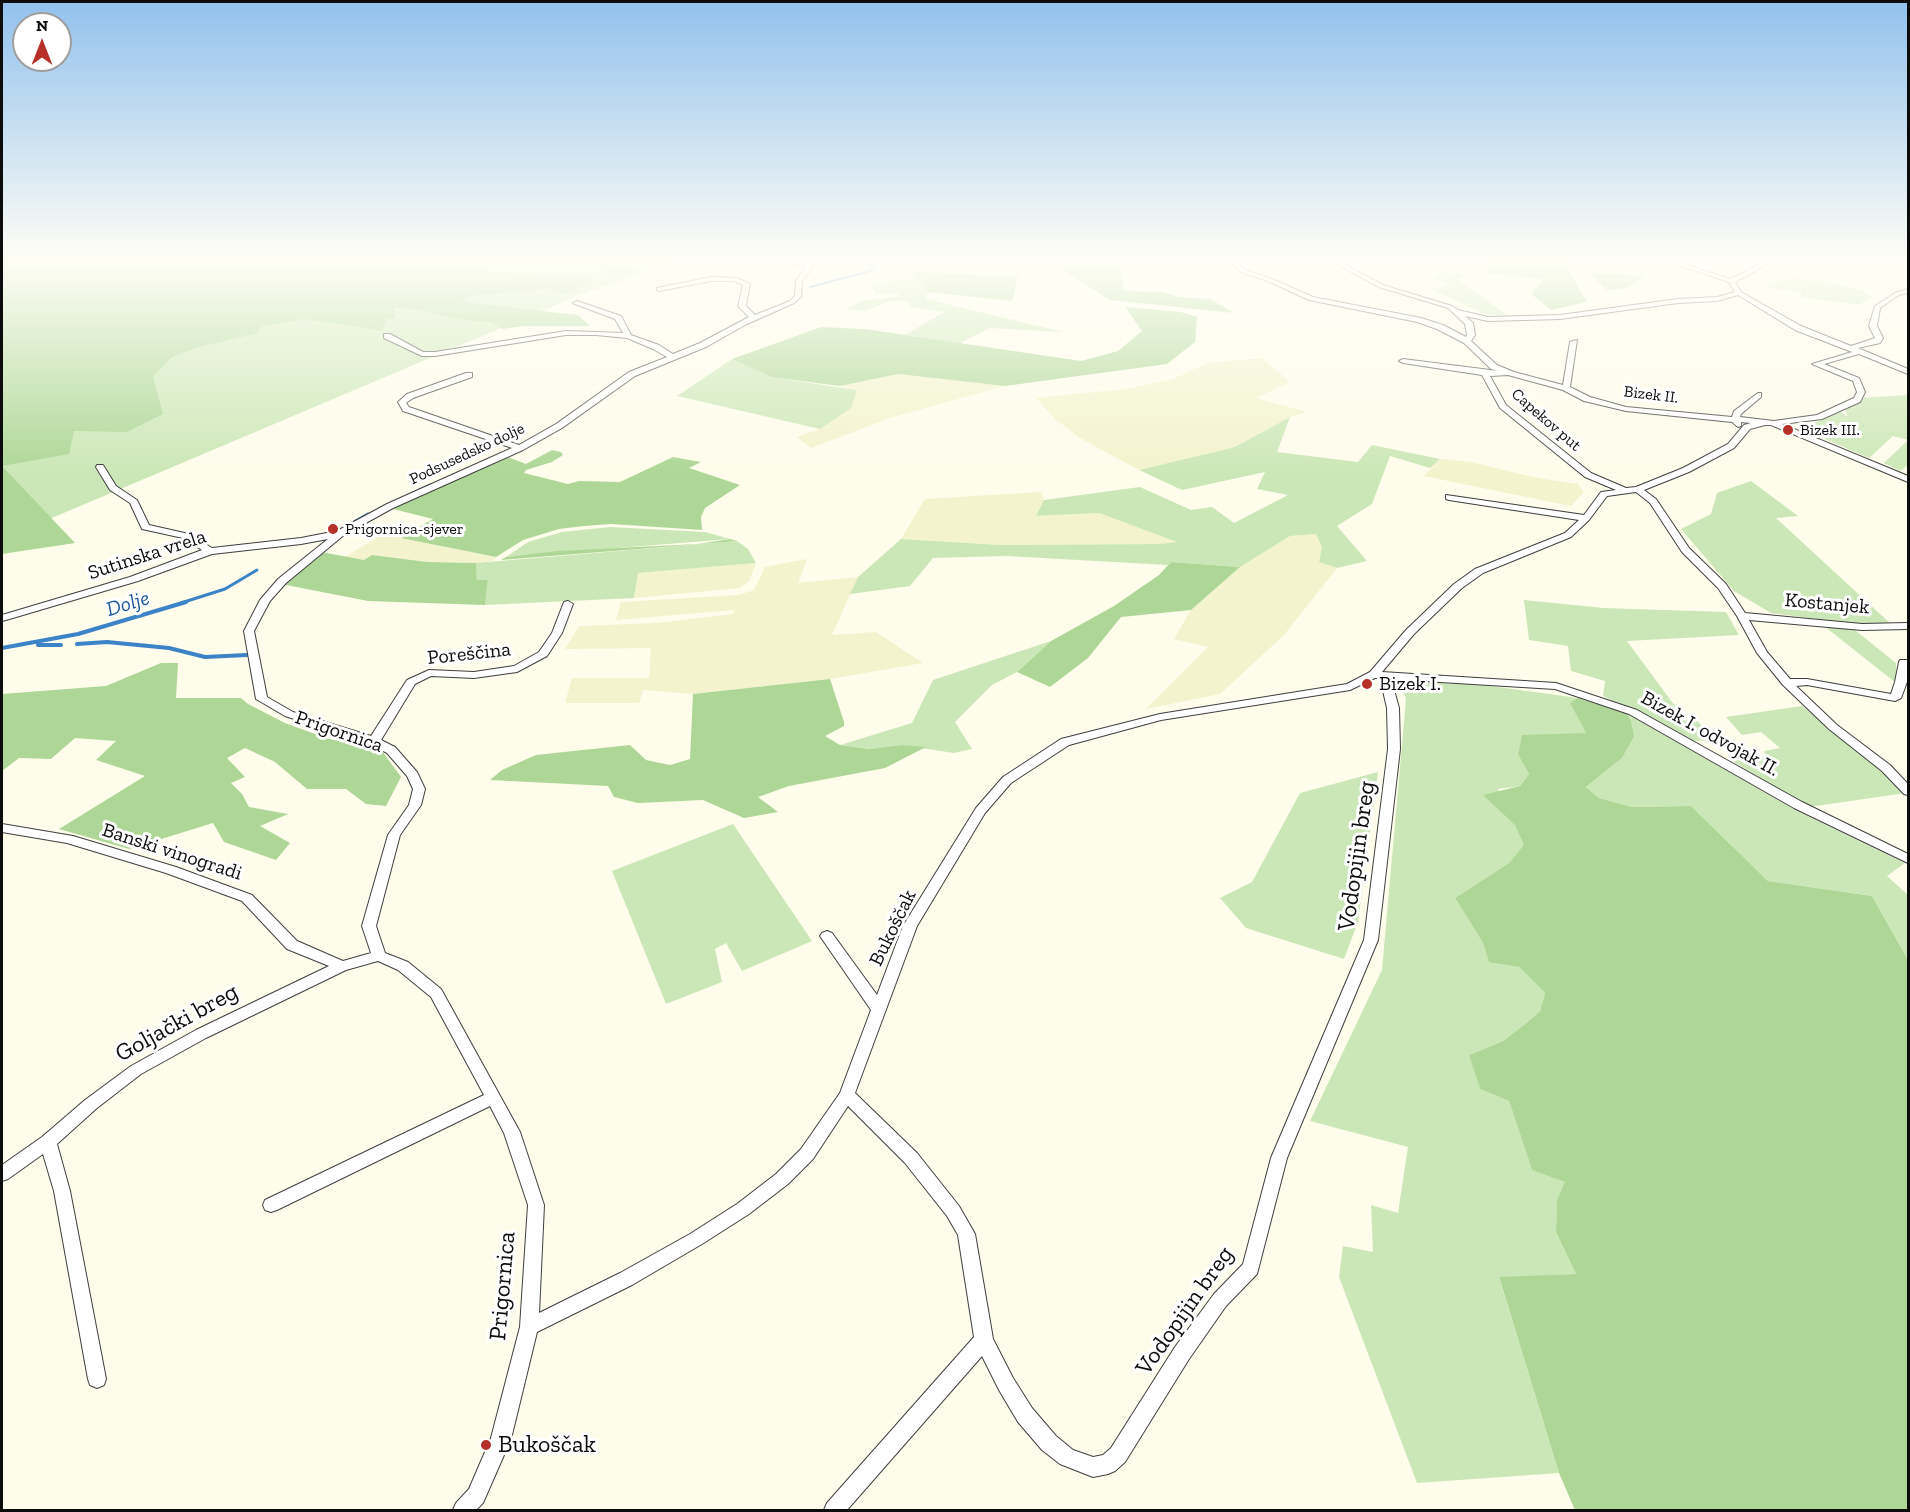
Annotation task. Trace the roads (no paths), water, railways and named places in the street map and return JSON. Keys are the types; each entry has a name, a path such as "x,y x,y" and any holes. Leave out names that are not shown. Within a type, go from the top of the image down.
{"street":[{"path":"387,336 422,354 435,354 566,333 628,336 656,347 672,357"},
{"name":"Podsusedsko dolje","path":"341,533 390,506 520,448 559,426 632,374 729,333"},
{"name":"Bizek II.","path":"1451,333 1467,341 1483,359 1511,374 1566,388 1587,399 1626,409 1773,423 1908,479"},
{"path":"1467,341 1469,333"},
{"path":"1810,333 1908,372"},
{"path":"1851,348 1877,341 1879,338 1876,333"},
{"path":"1566,388 1574,342"},
{"path":"1773,423 1819,417 1857,400 1862,392 1856,380 1816,364 1860,352"},
{"path":"1403,361 1485,373"},
{"name":"Capekov put","path":"1485,373 1511,374"},
{"name":"Capekov put","path":"1485,373 1503,406 1588,475 1623,490"},
{"path":"469,375 410,396 402,402 406,409 520,448"},
{"path":"1744,430 1735,419 1737,413 1758,394"},
{"path":"1380,676 1410,632 1458,586 1479,571 1568,535 1586,518 1604,494 1638,489 1686,470 1731,446 1744,430 1762,423"},
{"path":"100,467 112,488 134,502 145,527 186,537 210,551"},
{"path":"1638,489 1653,501 1685,550 1722,586 1762,653 1787,683 1833,727 1886,768 1908,791"},
{"path":"1449,497 1586,518"},
{"name":"Sutinska vrela","path":"2,618 134,579 210,551 301,541 341,533"},
{"name":"Prigornica","path":"341,533 282,581 265,600 249,631 262,699 289,714 374,741 391,750 413,776 419,789 415,805 394,835 369,926 379,956 403,966 436,993 512,1132 536,1205 529,1328 501,1439 476,1496 463,1510"},
{"name":"Poreščina","path":"374,741 411,682 429,673 474,675 517,669 543,654 557,633 568,604"},
{"name":"Kostanjek","path":"1742,616 1862,627 1908,626"},
{"path":"1787,683 1807,682 1895,698 1901,682 1904,662"},
{"name":"Bizek I. odvojak II.","path":"1380,676 1556,686 1633,712 1798,805 1908,859"},
{"name":"Bukoščak","path":"529,1328 626,1279 743,1209 782,1179 807,1154 847,1095 910,926 980,812 1007,780 1065,742 1160,717 1350,687 1380,676"},
{"name":"Vodopijin breg","path":"847,1095 911,1158 948,1204 962,1226 966,1234 984,1340 1006,1384 1025,1415 1049,1443 1067,1457 1083,1464 1101,1466 1118,1455 1182,1353 1220,1300 1251,1268 1279,1158 1371,940 1394,749 1393,708 1380,676"},
{"name":"Banski vinogradi","path":"2,828 68,839 171,870 247,898 292,945 342,966"},
{"path":"826,936 878,1008"},
{"path":"342,966 379,956"},
{"name":"Goljački breg","path":"2,1174 48,1142 91,1104 136,1070 201,1034 342,966"},
{"path":"271,1205 494,1097"},
{"path":"48,1142 62,1191 97,1379"},
{"path":"834,1510 984,1340"}],"waterway":[{"name":"Dolje","path":"413,493 430,485"},
{"name":"Dolje","path":"352,523 368,514"},
{"name":"Dolje","path":"181,603 225,589 257,570"},
{"name":"Dolje","path":"2,648 78,634 186,602"},
{"path":"77,644 107,642 169,648 205,657 247,655"},
{"path":"38,645 61,645"}],"place":[{"name":"Bizek III.","path":"1788,430"},
{"name":"Prigornica-sjever","path":"333,529"},
{"name":"Bizek I.","path":"1367,684"},
{"name":"Bukoščak","path":"486,1445"}]}
